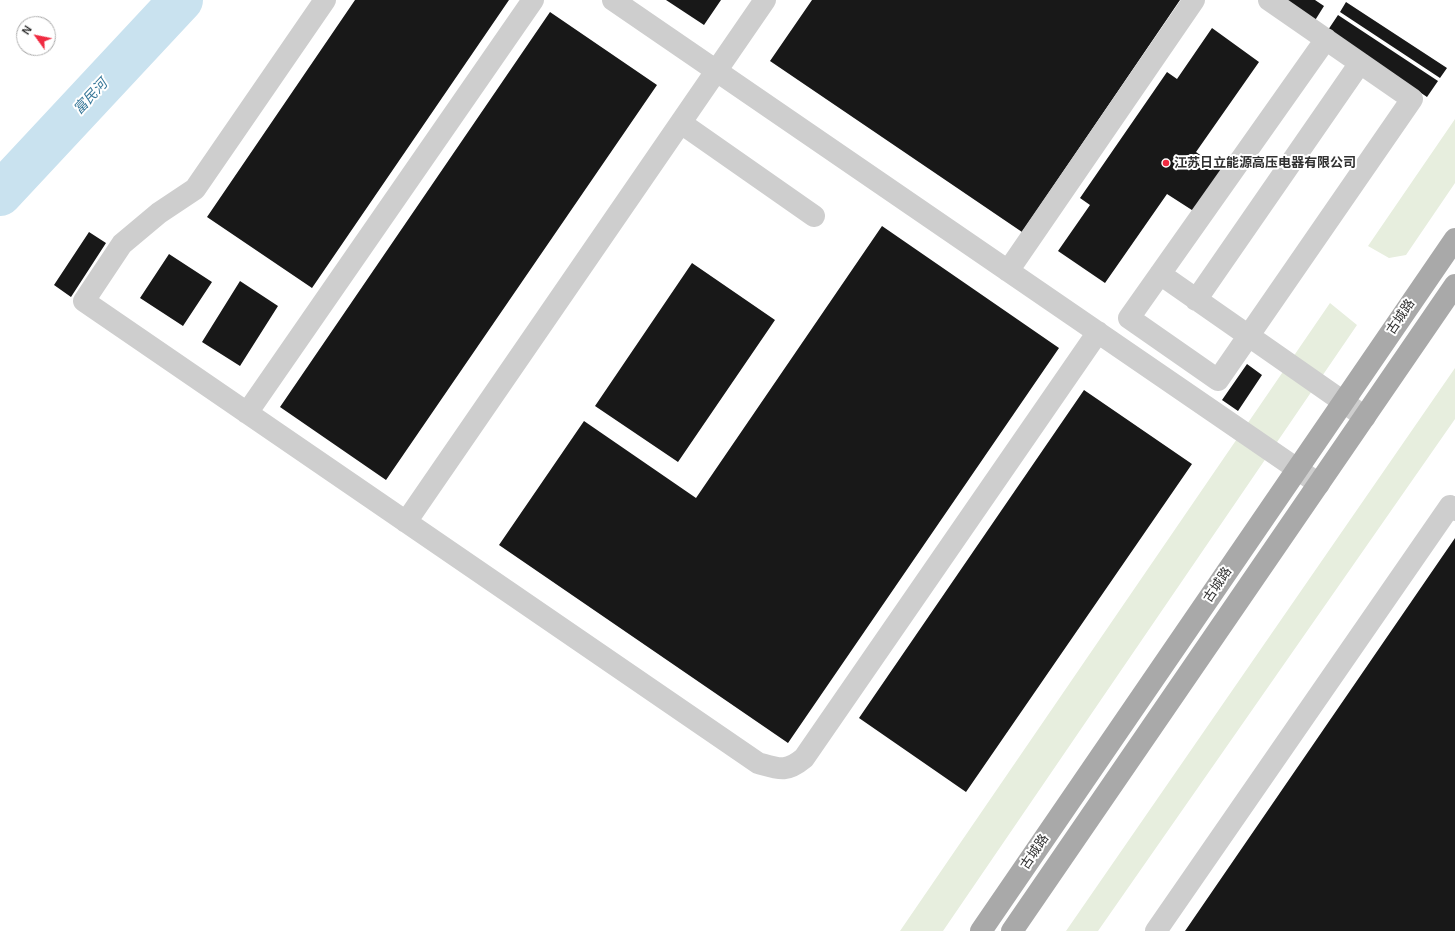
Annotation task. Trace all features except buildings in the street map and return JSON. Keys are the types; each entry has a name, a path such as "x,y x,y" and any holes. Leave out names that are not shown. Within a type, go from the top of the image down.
{"main road":[{"name":"古城路","path":"981,931 1455,239"},
{"name":"古城路","path":"1012,931 1455,285"}],"lane":[{"path":"325,0 195,188 159,213 122,244 84,302 758,763 779,769 793,767 804,758 1098,332"},
{"path":"247,413 533,0"},
{"path":"613,0 1319,484"},
{"path":"406,522 765,0"},
{"path":"1008,271 1194,0"},
{"path":"1269,0 1326,39 1412,99 1218,380 1129,318 1326,39"},
{"path":"1196,300 1360,63"},
{"path":"681,123 814,216"},
{"path":"1160,274 1365,417"},
{"path":"1156,931 1450,506 1455,510"}],"green space":[{"path":"1455,119 1455,183 1406,255 1389,258 1368,246"},
{"path":"1330,303 1357,325 943,931 900,931"},
{"path":"1455,368 1455,419 1098,931 1066,931"}],"waterway":[{"name":"富民河","path":"0,194 181,0"}],"place":[{"name":"江苏日立能源高压电器有限公司","path":"1166,163"}]}
